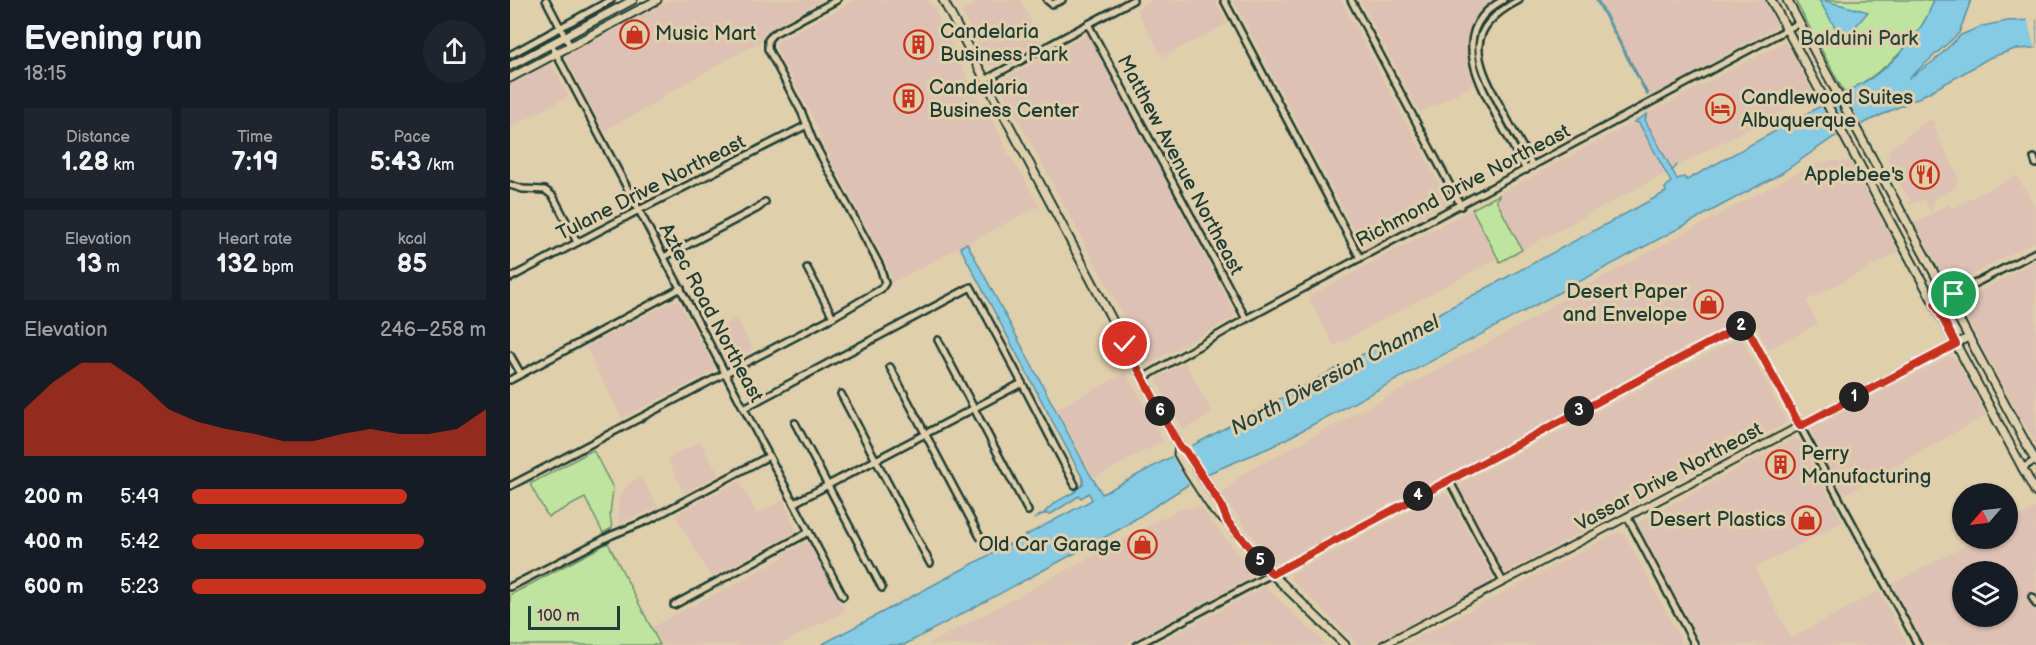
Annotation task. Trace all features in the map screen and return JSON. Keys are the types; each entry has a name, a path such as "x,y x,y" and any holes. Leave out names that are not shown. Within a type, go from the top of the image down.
{"main road":[{"path":"510,66 633,0"},
{"path":"510,78 642,4 657,0"},
{"path":"943,0 1179,446 1186,451 1221,505 1228,522"},
{"path":"1771,0 2036,493"},
{"path":"1787,0 2036,461"},
{"path":"1179,446 1178,454 1214,511 1228,522 1272,574 1345,645"}],"street":[{"path":"546,0 570,46"},
{"path":"510,56 611,0"},
{"path":"510,486 874,295 885,283 880,266 770,56 768,40 773,34 837,0"},
{"path":"1047,0 1052,4 1062,0"},
{"path":"985,80 1133,0"},
{"path":"1224,0 1360,258"},
{"path":"1351,0 1461,206"},
{"path":"1503,0 1486,12 1478,24 1473,37 1471,56 1473,68 1482,89 1526,170"},
{"path":"1519,0 1501,10 1484,29 1479,47 1480,65 1533,166"},
{"name":"Richmond Drive Northeast","path":"1143,378 1246,319 1461,206 1799,23"},
{"name":"Matthew Avenue Northeast","path":"1088,24 1246,319"},
{"name":"Aztec Road Northeast","path":"551,44 843,596"},
{"name":"Tulane Drive Northeast","path":"510,278 807,125"},
{"path":"510,185 523,189 545,189 553,196 577,242"},
{"path":"664,257 758,208 765,202"},
{"path":"1935,304 2036,252"},
{"path":"807,268 833,317"},
{"path":"744,408 971,287 1075,484"},
{"path":"510,380 681,288"},
{"path":"1137,645 1745,324 1918,645"},
{"name":"Vassar Drive Northeast","path":"1383,645 1969,337"},
{"path":"938,340 1028,511"},
{"path":"510,355 520,374"},
{"path":"890,367 980,537"},
{"path":"794,504 1022,383"},
{"path":"841,394 930,563"},
{"path":"795,423 882,588"},
{"path":"510,587 612,535 649,520 769,456"},
{"path":"2022,468 2036,461"},
{"path":"1449,480 1503,582"},
{"path":"1628,518 1695,645"},
{"path":"674,605 809,532"},
{"path":"2032,597 2036,604"}],"shaded area":[{"path":"671,0 822,0 765,32 760,42 604,131 565,56"},
{"path":"856,0 927,0 933,6 981,104 997,128 1008,153 1039,206 890,284 890,271 824,146 810,111 776,48 778,41"},
{"path":"982,0 1020,0 1041,41 993,67 990,66 961,11"},
{"path":"1152,0 1215,0 1227,24 1162,57 1136,9"},
{"path":"1233,0 1341,0 1448,203 1363,247"},
{"path":"1360,0 1495,0 1484,9 1469,34 1467,61 1475,84 1420,113"},
{"path":"1598,0 1764,0 1777,26 1650,97"},
{"path":"1088,34 1236,315 1149,364 1003,91 1000,81"},
{"path":"1786,41 1814,95 1672,169 1645,119 1647,114"},
{"path":"551,63 569,96 510,128 510,85"},
{"path":"1929,119 1936,124 1933,126 1960,179 1956,181 1958,186 1936,198 1931,214 1924,199 1909,205 1910,201 1886,158 1891,155 1887,151"},
{"path":"1634,122 1639,123 1666,173 1522,250 1495,200 1499,194"},
{"path":"1829,161 1850,161 1899,252 1806,301 1818,324 1768,350 1751,314 1278,563 1246,528 1222,495 1239,476 1530,320 1562,299 1779,182 1812,165"},
{"path":"2017,175 2036,209 2036,241 1951,286 1947,284 1915,223 1949,204 1952,208"},
{"path":"1471,209 1498,258 1334,346 1308,297"},
{"path":"2036,260 2036,444 2023,424 1959,303"},
{"path":"675,300 679,302 714,366 714,371 622,418 585,347"},
{"path":"737,318 753,349 728,363 711,332"},
{"path":"1738,338 1742,339 1786,419 1786,423 1505,573 1460,490 1463,482"},
{"path":"1949,356 1956,359 1986,415 1844,495 1812,435 1813,428"},
{"path":"1185,362 1213,414 1183,430 1156,379"},
{"path":"1126,372 1163,441 1094,478 1057,409"},
{"path":"1794,438 1799,440 1843,522 1755,568 1791,638 1879,591 1908,645 1702,645 1639,526 1639,522"},
{"path":"700,441 719,475 684,493 667,459"},
{"path":"641,476 658,507 619,524 618,501 620,496 628,484"},
{"path":"739,481 757,513 783,500 797,531 711,577 675,515"},
{"path":"1443,493 1448,495 1493,577 1493,582 1369,645 1358,645 1290,578 1291,574"},
{"path":"1199,506 1254,574 1247,580 1124,645 927,645 1178,510"},
{"path":"2036,507 2036,645 1925,645 1892,584 1959,549 2018,549 2018,517"},
{"path":"1618,532 1625,534 1684,645 1404,645"},
{"path":"805,543 809,544 845,611 780,645 662,645 652,627 783,558 782,554"},
{"path":"1266,587 1327,645 1154,645 1263,588"}],"green space":[{"name":"Balduini Park","path":"1795,0 1934,0 1919,30 1898,55 1873,76 1845,94"},
{"path":"1499,195 1496,200 1522,250 1500,262 1472,209"},
{"path":"593,450 613,488 610,515 612,528 603,533 585,498 548,517 530,484"},
{"path":"608,543 660,645 510,645 510,595"}],"water":[{"path":"1596,0 1598,0 1647,95"},
{"path":"1819,0 1822,0 1868,12 1843,41"},
{"name":"North Diversion Channel","path":"1934,0 1971,0 1959,33 1908,79 1934,61 1961,35 1983,26 2007,21 2036,20 2036,48 2015,49 1989,58 1918,98 1834,137 1780,174 1271,447 1209,473 1120,529 904,645 821,645 1092,500 1089,493 1081,498 1079,496 1051,514 1044,514 1054,503 1083,485 1083,479 960,247 967,243 1102,494 1666,192 1665,188 1671,182 1639,123 1634,122 1647,114 1645,120 1677,179 1684,177 1687,180 1873,77 1892,61 1917,33"}],"pier":[{"path":"2027,17 2036,17 2036,51 2035,51"},
{"path":"1844,92 1862,126 1852,131 1834,98"},
{"path":"1831,99 1849,133 1838,138 1820,105"},
{"path":"1191,445 1209,477 1190,487 1171,455"}],"waterway":[{"path":"1672,171 1677,165"},
{"path":"1034,519 1046,512"}],"place":[{"name":"Music Mart","path":"634,34"},
{"name":"Candelaria Business Park","path":"919,44"},
{"name":"Candelaria Business Center","path":"908,99"},
{"name":"Candlewood Suites Albuquerque","path":"1720,109"},
{"name":"Applebee's","path":"1925,175"},
{"name":"Desert Paper and Envelope","path":"1708,304"},
{"name":"Perry Manufacturing","path":"1780,465"},
{"name":"Desert Plastics","path":"1807,520"},
{"name":"Old Car Garage","path":"1142,545"}],"route":[{"path":"1125,344 1179,446 1186,451 1221,505 1228,522 1272,574 1745,324 1800,426 1956,344 1935,304 1954,294"}]}
